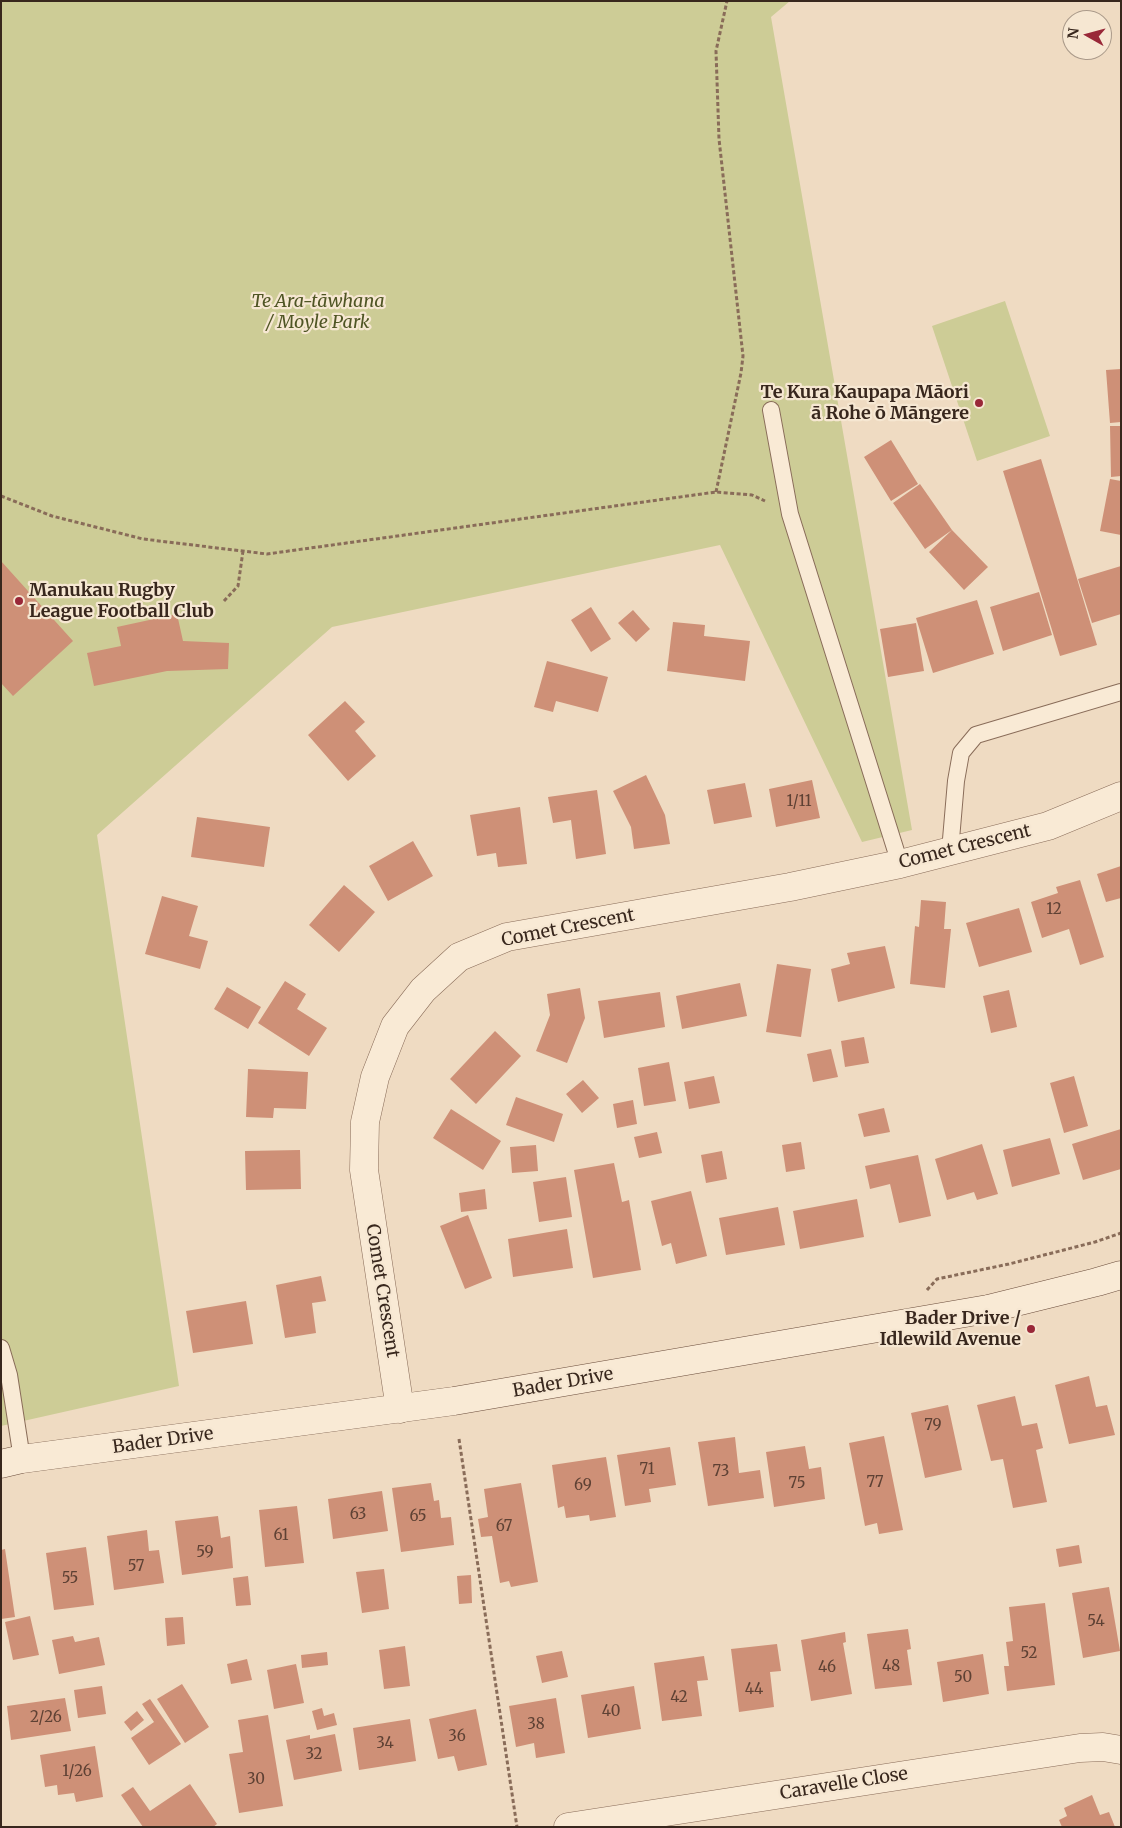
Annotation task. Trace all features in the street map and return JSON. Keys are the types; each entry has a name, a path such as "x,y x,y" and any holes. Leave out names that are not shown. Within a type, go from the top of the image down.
{"street":[{"name":"Comet Crescent","path":"400,1409 364,1170 364,1122 375,1077 395,1026 423,990 459,957 507,937 790,887 900,864 1048,826 1121,796"},
{"name":"Bader Drive","path":"12,1462 400,1409 790,1344 988,1309 1121,1275"},
{"name":"Caravelle Close","path":"568,1827 1080,1748 1103,1747 1121,1750"}],"lane":[{"path":"771,410 790,514 900,864"},
{"path":"950,851 956,781 961,754 976,735 1121,692"},
{"path":"1,1348 9,1375 12,1462"}],"path":[{"path":"716,492 741,374 743,356 719,139 716,51 727,1"},
{"path":"1,496 52,516 142,539 267,554 716,492 752,495 790,514"},
{"path":"224,601 238,586 243,551"},
{"path":"936,1279 1009,1264 1095,1242 1121,1233"},
{"path":"459,1439 517,1827"}],"green space":[{"name":"Te Ara-tāwhana / Moyle Park","path":"1,1 790,1 771,17 912,830 862,842 720,545 332,627 97,835 179,1386 1,1426"},
{"path":"1005,301 1050,436 977,461 932,326"}],"building":[{"path":"1121,369 1121,422 1110,423 1106,370"},
{"path":"1110,426 1121,426 1121,476 1111,477"},
{"path":"891,440 918,484 891,501 864,457"},
{"path":"1041,459 1097,645 1060,656 1003,471"},
{"path":"1110,479 1121,481 1121,535 1100,531"},
{"path":"920,484 952,530 925,549 893,503"},
{"path":"952,530 988,567 964,590 929,552"},
{"name":"Manukau Rugby League Football Club","path":"1,561 73,641 13,696 1,683"},
{"path":"1121,566 1121,614 1092,623 1078,579"},
{"path":"1039,592 1052,635 1003,651 990,607"},
{"path":"977,600 994,654 933,673 916,618"},
{"path":"591,607 611,639 591,652 571,620"},
{"path":"633,610 650,629 636,642 618,623"},
{"path":"177,614 183,641 229,643 228,669 167,671 94,686 87,653 121,646 117,627"},
{"path":"673,622 705,625 704,636 750,641 745,681 667,671"},
{"path":"916,623 924,671 888,677 880,629"},
{"path":"547,661 608,677 598,712 556,701 553,712 534,707"},
{"path":"345,701 365,722 355,731 376,756 348,781 308,735"},
{"path":"646,775 665,815 670,844 634,849 631,827 613,791"},
{"path":"812,780 820,818 776,827 769,789"},
{"path":"745,783 752,817 714,824 707,790"},
{"path":"597,790 606,854 576,859 571,820 553,823 548,797"},
{"path":"520,807 527,864 498,867 496,853 477,856 470,815"},
{"path":"197,817 270,827 264,867 191,857"},
{"path":"413,841 433,876 388,901 369,866"},
{"path":"1121,866 1121,898 1106,902 1097,874"},
{"path":"1080,880 1104,957 1080,965 1069,929 1042,938 1031,902 1058,893 1056,887"},
{"path":"344,885 375,912 339,952 309,925"},
{"path":"162,896 198,906 189,936 208,941 200,969 145,954"},
{"path":"921,900 946,902 944,929 951,929 945,988 910,984 915,926 919,927"},
{"path":"1019,908 1032,952 979,967 966,923"},
{"path":"885,946 895,988 838,1002 831,969 850,964 847,953"},
{"path":"777,964 811,969 801,1037 766,1032"},
{"path":"285,981 306,994 297,1009 327,1028 309,1056 258,1023"},
{"path":"740,983 747,1016 682,1029 676,996"},
{"path":"227,987 261,1007 248,1029 214,1009"},
{"path":"580,988 585,1018 567,1063 536,1051 550,1015 547,994"},
{"path":"1009,990 1017,1027 991,1033 983,996"},
{"path":"660,992 665,1027 604,1038 598,1001"},
{"path":"495,1031 521,1056 476,1104 450,1079"},
{"path":"864,1037 869,1063 845,1067 841,1041"},
{"path":"831,1049 838,1077 813,1082 807,1054"},
{"path":"669,1062 676,1101 644,1106 638,1068"},
{"path":"248,1069 308,1072 306,1109 274,1108 273,1118 246,1117"},
{"path":"714,1076 720,1103 689,1109 684,1082"},
{"path":"1074,1076 1088,1126 1064,1133 1050,1083"},
{"path":"583,1080 599,1098 582,1113 566,1094"},
{"path":"516,1097 563,1114 554,1142 506,1125"},
{"path":"633,1100 637,1124 617,1128 613,1104"},
{"path":"884,1108 890,1132 864,1137 858,1114"},
{"path":"451,1109 501,1141 483,1170 433,1138"},
{"path":"1121,1129 1121,1169 1083,1180 1072,1144"},
{"path":"657,1132 662,1153 639,1158 634,1137"},
{"path":"1050,1138 1060,1174 1012,1187 1003,1150"},
{"path":"801,1142 805,1169 786,1172 782,1145"},
{"path":"982,1144 998,1194 977,1200 974,1192 947,1200 935,1159"},
{"path":"536,1145 538,1171 512,1173 510,1147"},
{"path":"300,1150 301,1189 246,1190 245,1151"},
{"path":"722,1151 727,1179 706,1183 701,1155"},
{"path":"918,1155 931,1216 899,1223 890,1184 870,1189 865,1166"},
{"path":"614,1163 622,1202 629,1200 641,1270 593,1278 574,1170"},
{"path":"566,1177 572,1217 539,1222 533,1182"},
{"path":"485,1189 487,1209 461,1212 459,1193"},
{"path":"691,1191 707,1256 676,1264 671,1243 662,1246 651,1201"},
{"path":"857,1199 864,1237 800,1249 793,1211"},
{"path":"778,1207 785,1245 726,1255 719,1218"},
{"path":"468,1215 492,1278 465,1289 440,1226"},
{"path":"567,1229 573,1268 513,1277 508,1239"},
{"path":"321,1276 326,1301 312,1303 316,1333 285,1338 276,1285"},
{"path":"246,1301 253,1344 193,1353 186,1311"},
{"path":"1089,1376 1096,1407 1107,1405 1115,1435 1069,1444 1055,1385"},
{"path":"1015,1396 1022,1426 1037,1423 1043,1448 1036,1450 1047,1502 1013,1508 1003,1459 991,1461 977,1405"},
{"path":"948,1405 962,1470 925,1478 911,1413"},
{"path":"884,1436 903,1530 879,1534 877,1523 865,1526 849,1443"},
{"path":"735,1437 739,1473 760,1470 764,1498 708,1506 698,1442"},
{"path":"805,1446 809,1469 821,1467 825,1499 774,1507 766,1452"},
{"path":"670,1447 676,1485 649,1489 651,1502 625,1506 617,1455"},
{"path":"606,1457 616,1517 590,1521 589,1515 566,1518 564,1506 558,1508 552,1465"},
{"path":"431,1483 434,1501 439,1500 441,1518 451,1517 454,1545 401,1552 392,1488"},
{"path":"521,1483 538,1582 511,1587 509,1581 500,1583 492,1536 481,1537 478,1519 488,1517 484,1489"},
{"path":"382,1491 388,1531 333,1539 328,1499"},
{"path":"297,1506 304,1563 265,1567 259,1510"},
{"path":"218,1516 221,1538 230,1536 233,1568 182,1575 175,1521"},
{"path":"147,1530 149,1551 159,1550 164,1583 114,1590 107,1536"},
{"path":"1079,1545 1082,1563 1059,1567 1056,1549"},
{"path":"86,1547 94,1605 54,1610 46,1553"},
{"path":"5,1549 15,1617 1,1619 1,1550"},
{"path":"384,1569 389,1609 362,1613 356,1572"},
{"path":"471,1575 472,1603 459,1604 457,1576"},
{"path":"248,1576 251,1605 236,1606 233,1578"},
{"path":"1109,1587 1120,1651 1083,1658 1072,1593"},
{"path":"1045,1603 1055,1685 1007,1691 1004,1666 1009,1666 1006,1642 1013,1641 1009,1607"},
{"path":"30,1616 39,1655 13,1660 5,1622"},
{"path":"183,1617 185,1644 167,1646 165,1618"},
{"path":"908,1629 911,1649 907,1650 912,1685 875,1689 867,1634"},
{"path":"845,1632 846,1642 843,1643 852,1694 811,1701 801,1640"},
{"path":"73,1636 75,1642 99,1637 105,1665 59,1674 52,1640"},
{"path":"777,1644 781,1671 770,1672 774,1707 739,1712 731,1649"},
{"path":"405,1646 410,1686 384,1689 379,1650"},
{"path":"562,1651 568,1677 542,1683 536,1656"},
{"path":"327,1652 328,1665 302,1668 301,1655"},
{"path":"983,1654 989,1694 943,1702 937,1662"},
{"path":"704,1656 708,1680 697,1681 702,1716 662,1721 654,1663"},
{"path":"247,1659 252,1680 231,1684 227,1664"},
{"path":"296,1664 304,1703 274,1709 267,1670"},
{"path":"182,1684 209,1727 185,1743 157,1699"},
{"path":"102,1686 106,1714 78,1718 74,1690"},
{"path":"634,1686 641,1729 588,1738 581,1695"},
{"path":"65,1698 71,1731 11,1740 7,1706"},
{"path":"556,1698 565,1753 536,1758 534,1743 516,1747 509,1706"},
{"path":"150,1699 181,1744 149,1765 131,1738 154,1722 142,1704"},
{"path":"322,1708 324,1716 334,1713 337,1725 317,1730 312,1711"},
{"path":"476,1709 487,1765 458,1771 454,1756 438,1759 429,1719"},
{"path":"137,1711 144,1720 131,1731 124,1722"},
{"path":"268,1715 283,1806 239,1813 229,1754 243,1752 238,1720"},
{"path":"410,1719 416,1761 359,1770 353,1728"},
{"path":"335,1734 342,1771 294,1780 286,1740 310,1735 310,1739"},
{"path":"95,1746 103,1797 76,1802 74,1793 58,1795 57,1785 45,1787 40,1755"},
{"path":"190,1784 217,1824 213,1827 143,1827 121,1795 133,1787 150,1811"},
{"path":"1092,1795 1100,1815 1109,1812 1115,1827 1062,1827 1059,1820 1067,1816 1064,1808"}],"place":[{"name":"Te Kura Kaupapa Māori ā Rohe ō Māngere","path":"979,403"},
{"name":"Manukau Rugby League Football Club","path":"19,601"},
{"name":"Bader Drive / Idlewild Avenue","path":"1031,1329"}]}
